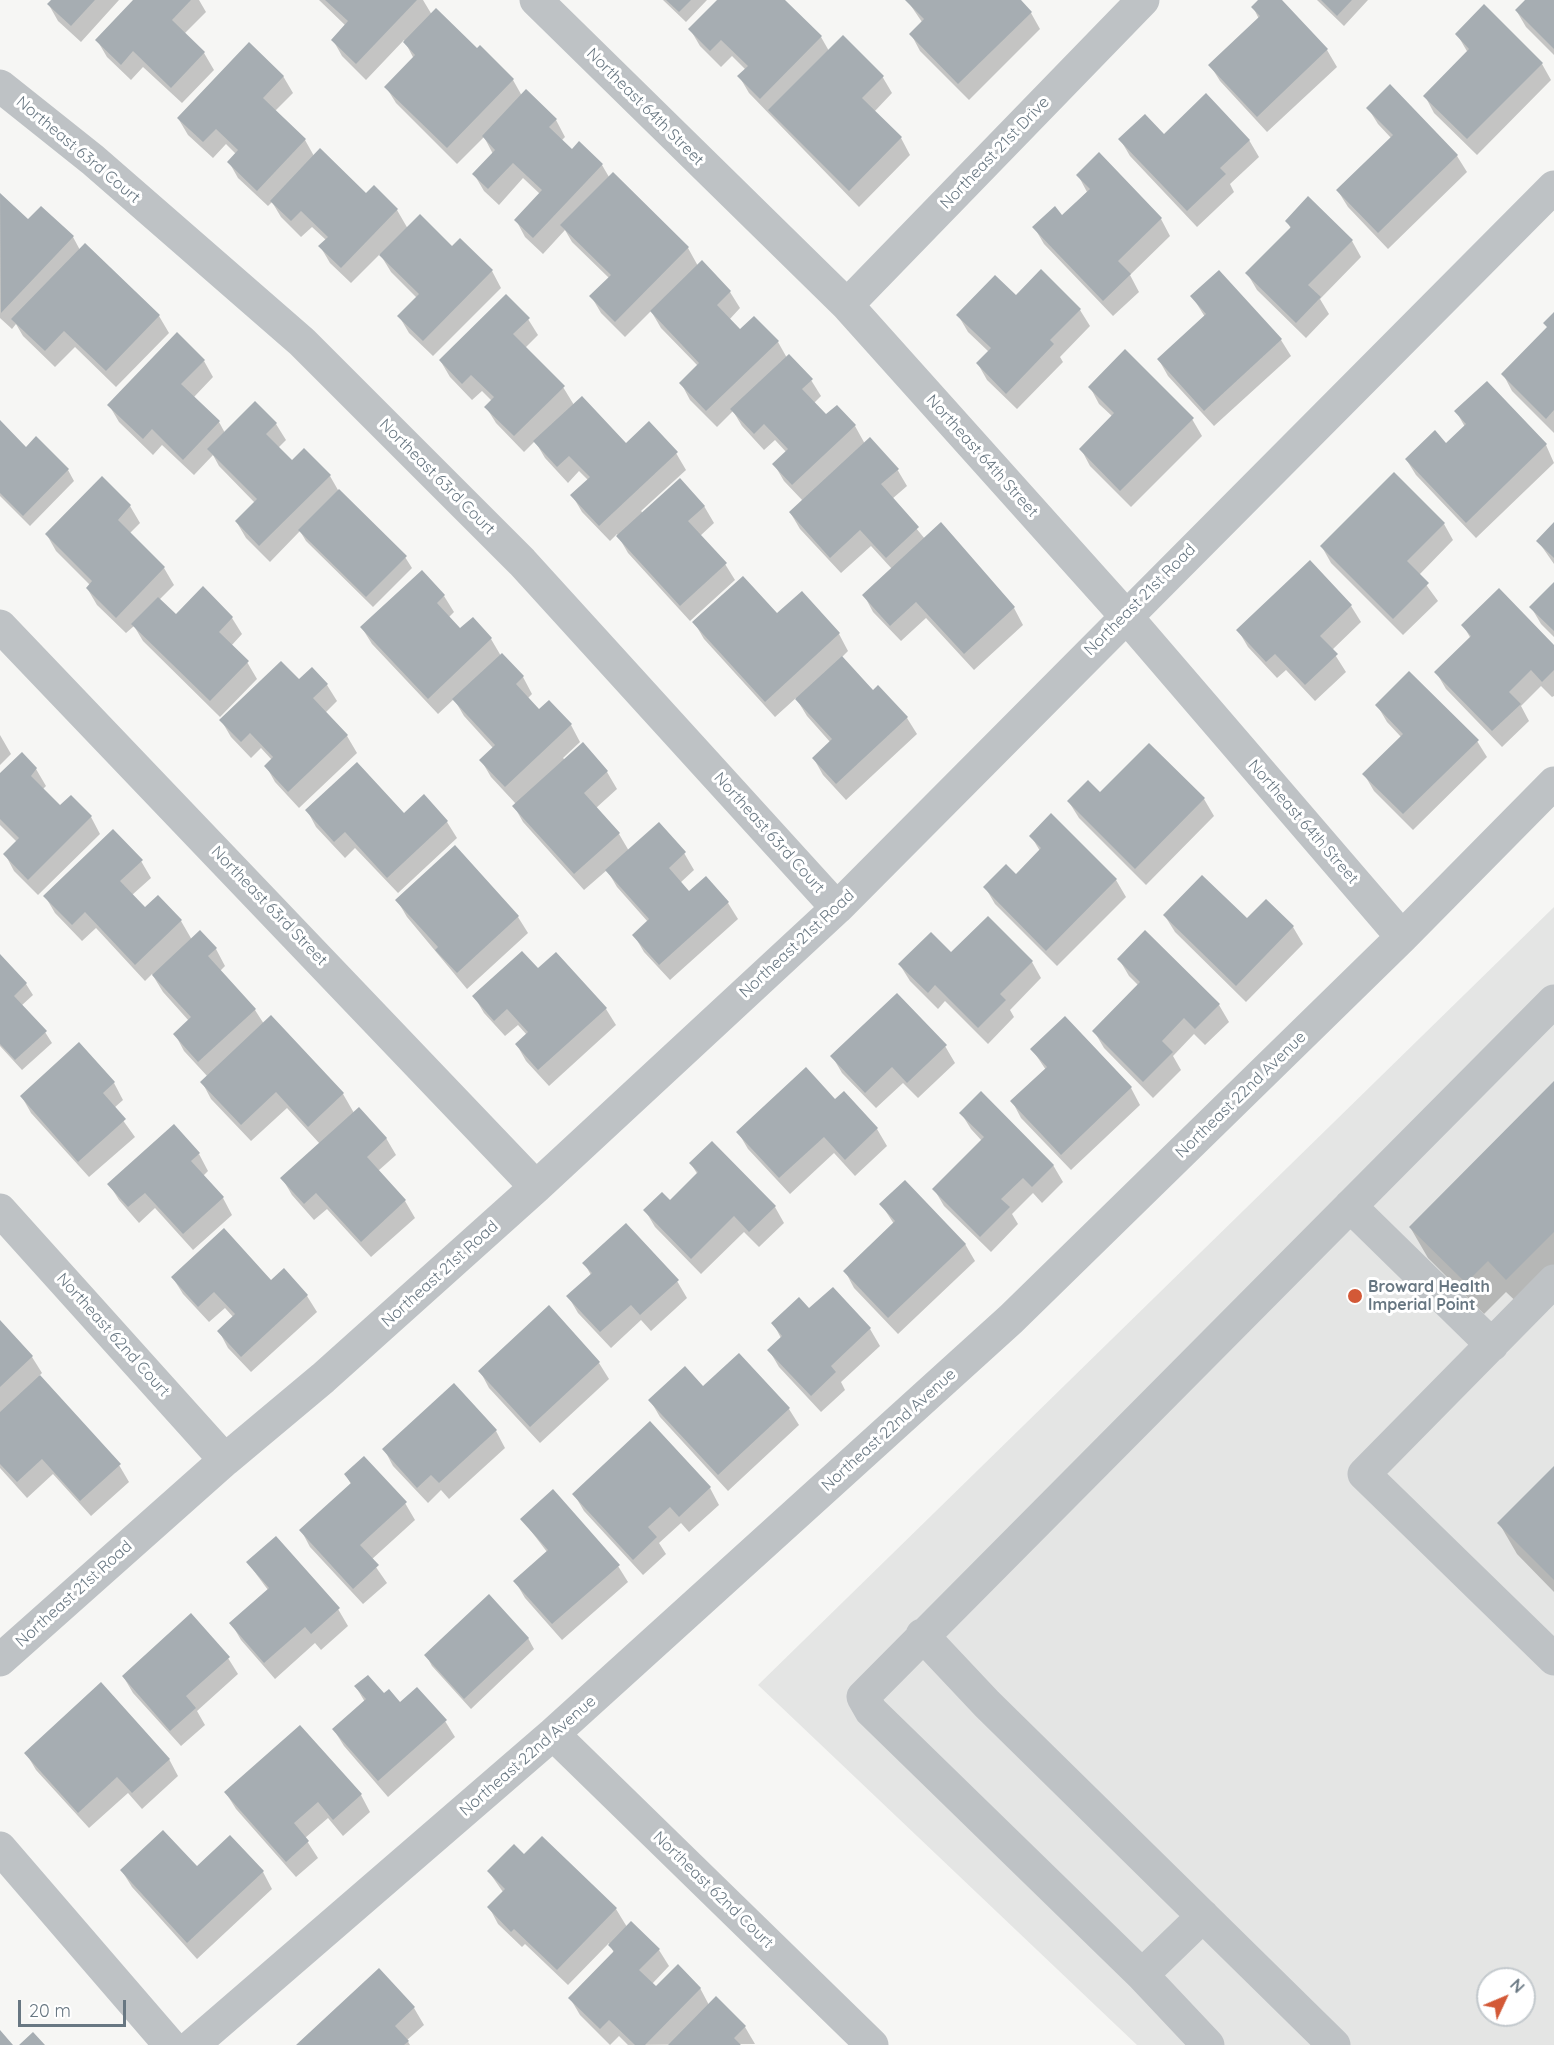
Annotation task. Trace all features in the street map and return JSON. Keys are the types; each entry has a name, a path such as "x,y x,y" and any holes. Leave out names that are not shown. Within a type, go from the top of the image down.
{"street":[{"name":"Northeast 64th Street","path":"536,0 847,305 1125,615 1402,937"},
{"name":"Northeast 21st Drive","path":"847,305 1131,4"},
{"name":"Northeast 63rd Court","path":"0,86 93,160 302,342 522,562 837,908"},
{"name":"Northeast 21st Road","path":"0,1660 225,1460 323,1378 536,1187 837,908 1125,615 1554,187"},
{"name":"Northeast 63rd Street","path":"0,626 536,1187"},
{"name":"Northeast 22nd Avenue","path":"193,2045 554,1734 1011,1319 1402,937 1554,783"},
{"path":"1208,2045 1142,1975 871,1711 863,1697 922,1635 1554,1001"},
{"path":"1350,1206 1492,1345"},
{"name":"Northeast 62nd Court","path":"0,1210 225,1460"},
{"path":"1554,1281 1364,1474 1554,1659"},
{"path":"922,1635 987,1704 1334,2045"},
{"name":"Northeast 62nd Court","path":"554,1734 872,2045"},
{"path":"0,1848 170,2045"},
{"path":"1142,1975 1203,1916"}],"shaded area":[{"name":"Broward Health Imperial Point","path":"1554,907 1554,2045 1137,2045 758,1685"}],"building":[{"path":"51,0 95,0 71,26 47,4"},
{"path":"133,0 191,0 172,20 205,52 171,88 133,51 121,65 95,40"},
{"path":"325,0 417,0 356,64 331,40 348,21"},
{"path":"666,0 691,0 679,12"},
{"path":"717,0 785,0 822,36 760,99 737,76 748,66 721,40 710,51 688,29"},
{"path":"905,0 1021,0 1032,12 958,84 909,34 924,19"},
{"path":"1258,0 1282,0 1328,49 1257,117 1208,65 1260,16 1251,7"},
{"path":"1321,0 1352,0 1337,16"},
{"path":"1525,0 1554,0 1554,49 1515,10"},
{"path":"1484,4 1543,63 1467,139 1423,96 1469,49 1455,34"},
{"path":"436,8 477,48 480,45 514,79 447,148 384,87 415,55 403,42"},
{"path":"843,35 884,76 862,98 902,137 849,191 768,110"},
{"path":"249,42 284,76 263,98 306,139 257,191 227,162 238,150 216,129 203,142 177,118"},
{"path":"1390,84 1458,155 1378,233 1336,190 1393,135 1366,108"},
{"path":"526,89 557,119 549,127 572,149 579,141 603,164 533,238 514,220 542,190 513,163 488,189 472,174 495,150 482,136"},
{"path":"1206,93 1250,140 1220,168 1226,174 1187,211 1118,139 1145,114 1164,134"},
{"path":"320,148 366,193 374,185 398,209 341,268 318,246 328,237 301,211 291,221 270,201"},
{"path":"1099,152 1162,218 1118,261 1131,274 1103,301 1032,227 1055,206 1062,215 1090,189 1076,175"},
{"path":"613,172 689,247 615,322 589,296 611,275 560,225"},
{"path":"0,193 28,219 41,206 74,236 1,313"},
{"path":"1308,196 1353,240 1308,285 1321,297 1296,323 1245,273 1291,227 1285,221"},
{"path":"420,214 452,246 460,238 493,270 423,341 397,316 419,294 379,255"},
{"path":"85,243 160,315 106,371 64,331 45,351 11,319"},
{"path":"702,260 731,291 717,305 740,329 754,316 779,341 706,411 679,383 699,363 650,311"},
{"path":"1041,269 1081,309 1050,340 1054,344 1006,394 976,363 991,348 956,315 995,275 1016,295"},
{"path":"1219,270 1282,339 1204,411 1157,359 1206,314 1190,296"},
{"path":"506,294 530,318 513,334 565,386 514,436 484,407 494,397 471,375 462,384 439,360"},
{"path":"1554,312 1554,410 1546,419 1501,374 1547,327 1543,323"},
{"path":"177,332 205,360 181,384 220,421 183,460 152,429 143,439 107,405"},
{"path":"1125,349 1194,418 1120,491 1079,449 1114,413 1088,387"},
{"path":"789,354 813,379 802,389 826,414 837,405 856,425 792,485 772,464 788,449 764,424 754,434 730,409"},
{"path":"1487,381 1547,444 1466,523 1405,459 1435,430 1446,443 1466,424 1454,411"},
{"path":"582,396 626,443 649,421 678,452 599,526 570,495 590,477 569,456 557,467 533,441"},
{"path":"255,401 277,423 266,434 292,460 304,448 331,475 259,546 235,521 257,499 207,449"},
{"path":"0,420 26,447 36,436 69,469 23,516 0,493"},
{"path":"870,437 899,469 881,484 919,527 886,558 860,530 830,558 789,512"},
{"path":"1394,472 1445,523 1407,561 1429,583 1393,619 1320,546"},
{"path":"102,476 131,505 118,520 165,567 116,618 86,588 92,581 45,534"},
{"path":"680,478 705,506 688,521 727,563 680,606 616,536"},
{"path":"339,489 407,556 366,597 298,530"},
{"path":"941,522 1015,607 964,654 916,602 890,626 862,595"},
{"path":"1554,522 1554,558 1536,541"},
{"path":"1310,560 1352,605 1320,636 1338,654 1305,685 1275,654 1266,662 1236,630"},
{"path":"422,570 445,595 437,603 460,628 473,617 492,638 428,699 360,627"},
{"path":"743,576 777,613 802,591 840,633 765,702 692,622"},
{"path":"1554,582 1554,631 1529,607"},
{"path":"203,586 233,617 219,632 249,661 210,701 131,624 158,597 176,614"},
{"path":"1499,588 1554,645 1554,670 1542,682 1531,670 1509,692 1521,704 1492,731 1434,672 1471,636 1461,625"},
{"path":"502,653 524,676 516,684 539,709 549,700 572,724 505,787 479,760 495,745 452,699"},
{"path":"842,656 873,690 878,685 908,717 836,784 812,758 832,739 795,699"},
{"path":"281,661 299,679 312,667 328,684 313,698 348,735 288,792 264,766 273,757 250,733 241,742 219,720"},
{"path":"1409,671 1479,740 1403,814 1362,774 1403,734 1375,705"},
{"path":"583,742 608,771 584,793 620,833 574,874 512,806"},
{"path":"1149,743 1205,798 1135,869 1067,801 1088,780 1100,792"},
{"path":"22,752 37,768 31,776 60,805 71,795 92,816 28,880 3,854 19,838 0,819 0,773"},
{"path":"357,762 404,813 424,794 448,821 387,878 345,832 334,842 305,810"},
{"path":"1051,813 1117,879 1046,951 983,887 1006,864 1016,874 1041,848 1029,836"},
{"path":"659,822 686,852 669,868 689,891 706,876 729,902 659,965 632,935 649,919 605,870"},
{"path":"113,829 143,860 120,881 145,907 158,895 182,920 135,965 85,912 72,925 43,896"},
{"path":"455,845 519,916 457,973 435,950 438,947 395,900"},
{"path":"1202,875 1247,918 1266,899 1294,926 1236,986 1163,915"},
{"path":"988,916 1033,961 1000,994 1006,1000 978,1028 935,985 928,993 898,964 931,932 951,952"},
{"path":"200,930 217,948 208,956 256,1009 198,1062 173,1034 191,1017 152,975"},
{"path":"1145,930 1220,1004 1195,1029 1184,1018 1162,1041 1173,1052 1143,1082 1092,1031 1140,982 1117,959"},
{"path":"522,951 538,968 556,952 607,1008 538,1070 515,1044 528,1032 507,1009 494,1021 472,996"},
{"path":"0,954 27,983 14,996 47,1031 15,1060 0,1044"},
{"path":"897,993 947,1045 907,1083 892,1067 865,1093 830,1056"},
{"path":"271,1015 344,1093 308,1127 276,1092 241,1125 200,1082"},
{"path":"1065,1016 1132,1087 1061,1155 1010,1101 1047,1067 1030,1049"},
{"path":"79,1042 115,1082 103,1093 126,1119 78,1162 20,1096"},
{"path":"806,1067 835,1099 844,1091 878,1128 845,1160 824,1137 779,1178 736,1132"},
{"path":"1554,1081 1554,1232 1506,1280 1488,1261 1466,1283 1409,1227"},
{"path":"981,1091 1054,1165 1032,1187 1023,1178 1001,1199 1010,1207 980,1237 932,1189 984,1137 959,1113"},
{"path":"359,1107 387,1138 367,1157 406,1200 361,1242 316,1193 304,1204 280,1178"},
{"path":"174,1124 200,1153 191,1161 224,1197 183,1234 145,1193 128,1207 107,1184"},
{"path":"712,1141 776,1206 749,1232 734,1216 691,1259 643,1210 662,1192 670,1200 698,1172 689,1163"},
{"path":"905,1180 966,1244 888,1318 843,1271 895,1221 879,1204"},
{"path":"626,1223 679,1280 640,1315 631,1305 600,1332 566,1296 592,1273 582,1263"},
{"path":"224,1228 271,1280 284,1268 308,1295 241,1357 217,1331 235,1314 214,1292 198,1307 171,1277"},
{"path":"833,1287 871,1328 831,1366 836,1372 811,1396 767,1350 782,1336 771,1323 799,1297 809,1308"},
{"path":"549,1305 600,1362 530,1427 478,1371"},
{"path":"0,1320 33,1356 0,1387"},
{"path":"739,1353 790,1408 718,1475 648,1400 685,1366 703,1386"},
{"path":"40,1375 121,1464 80,1501 42,1459 17,1482 0,1464 0,1412"},
{"path":"454,1383 497,1430 439,1483 431,1475 417,1488 382,1449"},
{"path":"650,1421 711,1487 679,1517 670,1507 648,1527 657,1537 633,1560 572,1494"},
{"path":"364,1456 407,1502 360,1545 379,1565 353,1589 299,1530 351,1483 344,1474"},
{"path":"1554,1466 1554,1580 1497,1523"},
{"path":"553,1489 620,1565 552,1624 513,1581 548,1550 520,1519"},
{"path":"276,1536 340,1608 311,1634 305,1627 264,1663 229,1623 269,1588 246,1562"},
{"path":"489,1594 529,1638 464,1699 424,1655"},
{"path":"191,1613 230,1657 186,1696 196,1708 170,1731 122,1676"},
{"path":"368,1675 384,1693 389,1689 400,1702 417,1687 447,1720 378,1781 332,1729 366,1699 354,1686"},
{"path":"101,1682 170,1759 132,1793 117,1777 78,1813 24,1753"},
{"path":"300,1725 362,1794 333,1820 318,1802 294,1823 309,1841 286,1862 224,1792"},
{"path":"163,1830 197,1866 230,1835 264,1871 187,1943 120,1870"},
{"path":"542,1836 617,1908 557,1970 514,1929 511,1932 487,1907 505,1889 487,1871 514,1844 524,1854"},
{"path":"631,1921 660,1949 639,1970 656,1986 678,1964 701,1988 645,2045 635,2045 609,2020 600,2029 568,1998 614,1951 608,1945"},
{"path":"379,1968 415,2007 395,2026 409,2041 404,2045 296,2045"},
{"path":"716,1996 746,2026 734,2038 741,2045 668,2045"},
{"path":"0,2030 13,2045 0,2045"},
{"path":"33,2032 45,2045 19,2045"}],"place":[{"name":"Broward Health Imperial Point","path":"1355,1296"}]}
